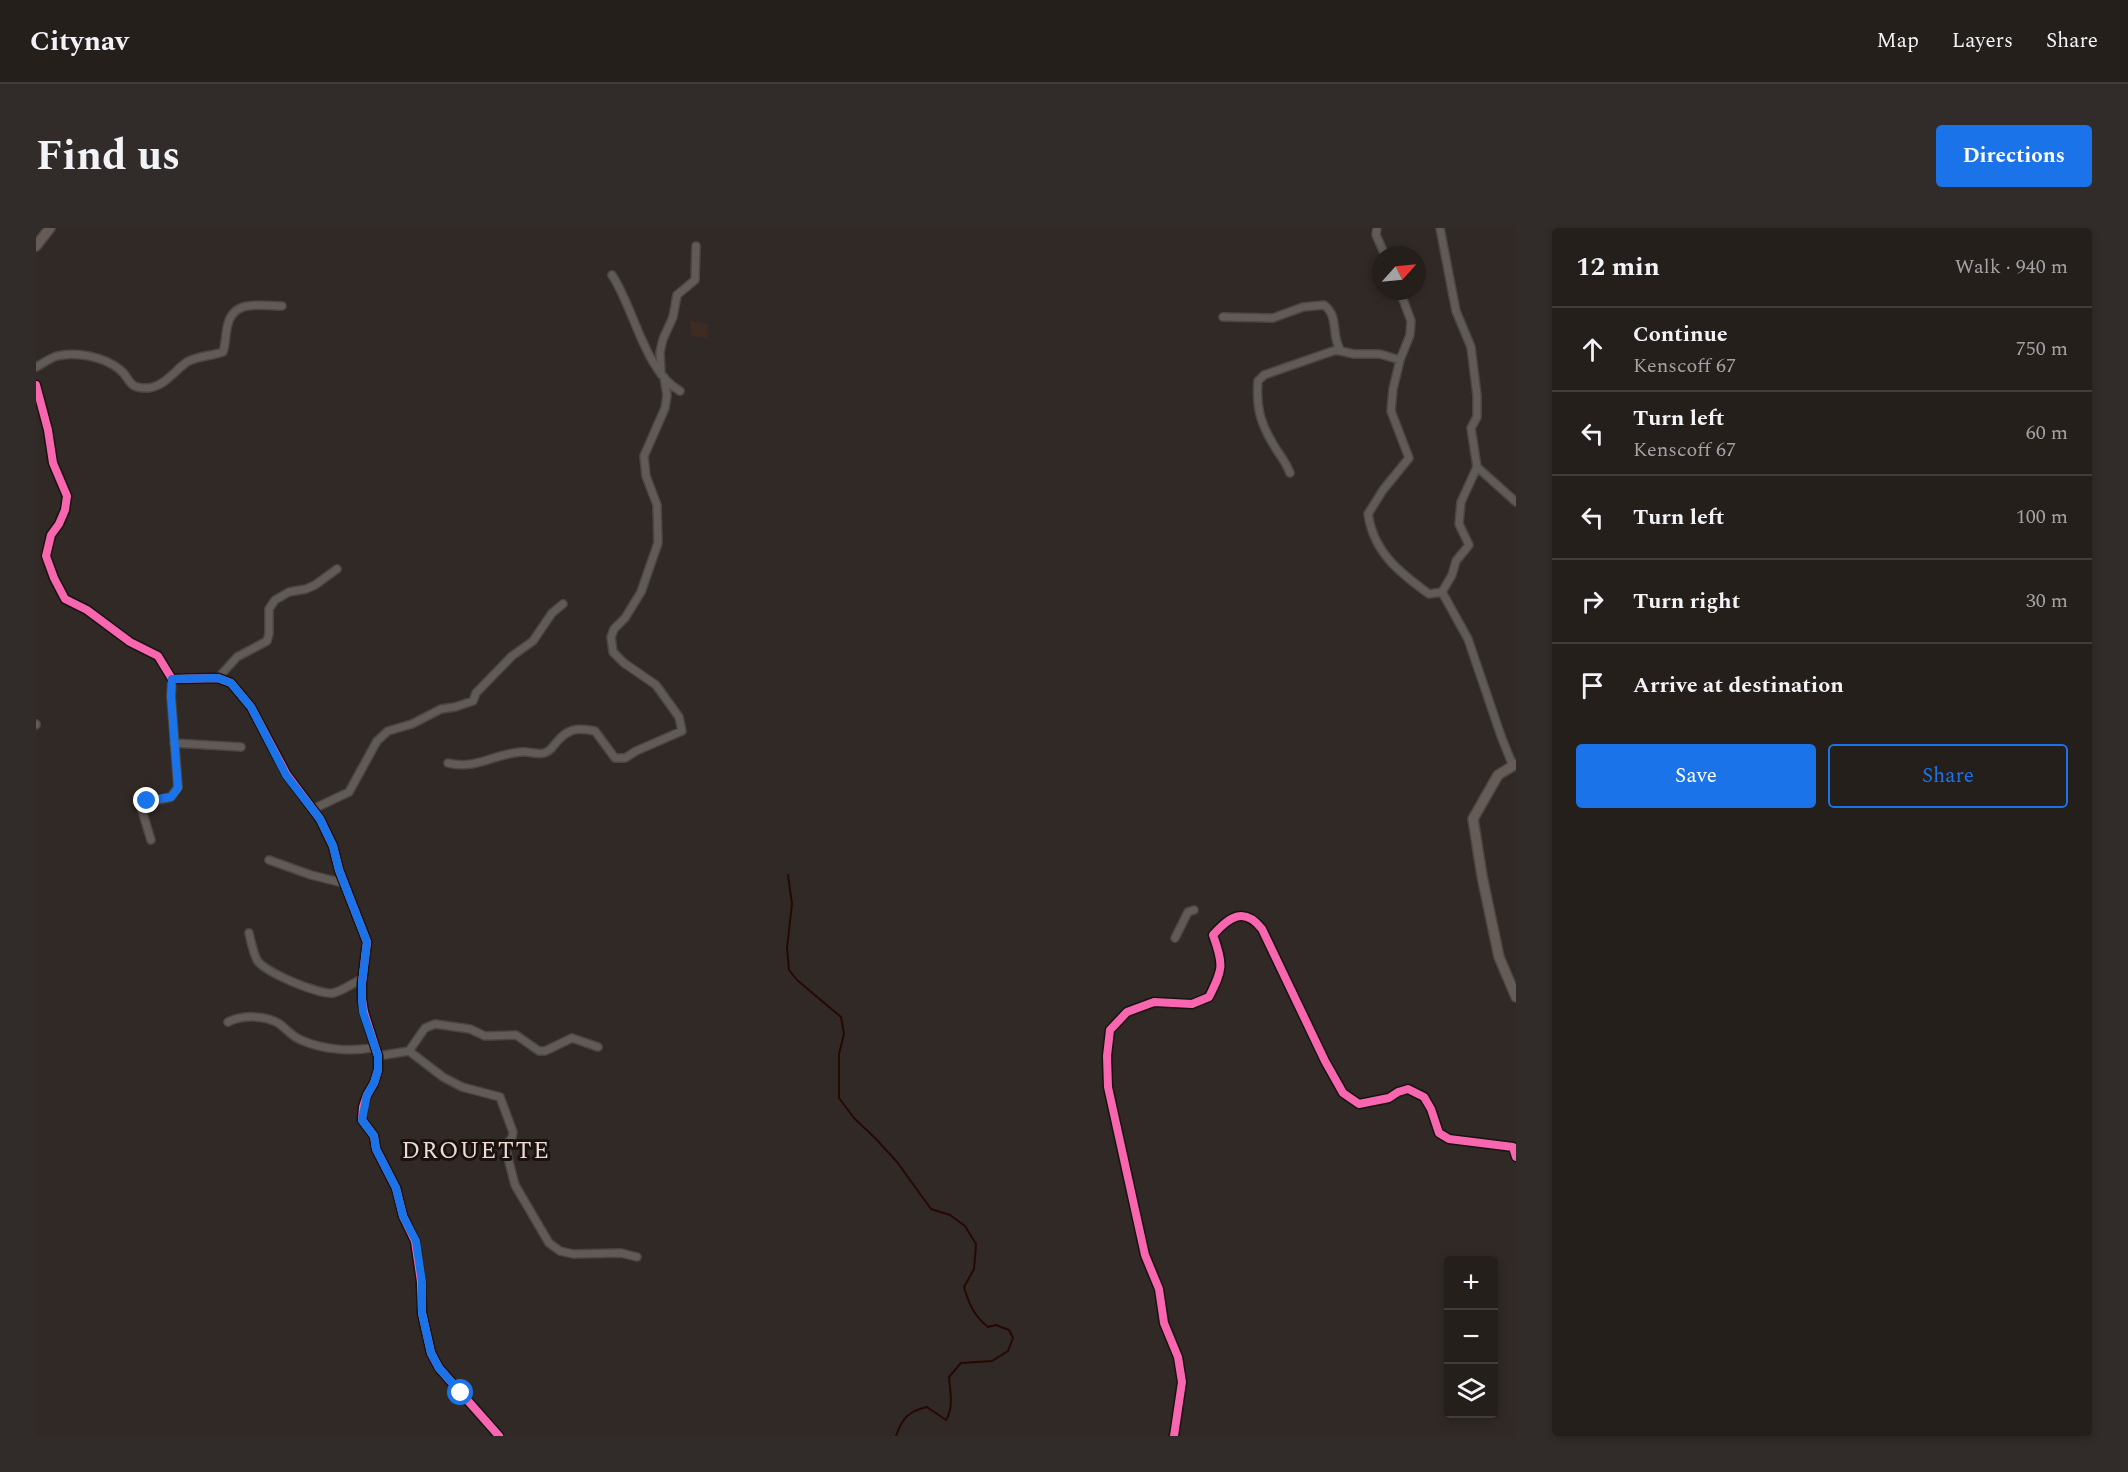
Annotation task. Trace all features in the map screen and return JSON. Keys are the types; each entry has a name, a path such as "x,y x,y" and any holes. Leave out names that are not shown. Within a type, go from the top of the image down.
{"street":[{"path":"36,246 50,228"},
{"path":"1377,228 1376,234 1381,246"},
{"path":"1440,228 1456,311 1471,347 1477,395 1477,417 1471,428 1477,467 1461,502 1459,524 1468,545 1456,561 1452,575 1442,592"},
{"path":"448,763 467,766 504,754 543,753 551,749 562,735 574,728 595,731 615,758 626,758 636,751 681,731 679,717 656,685 624,663 613,652 611,637 614,629 625,618 641,592 658,543 657,505 646,476 644,456 665,408 667,395 662,376 660,352 663,339 673,317 677,295 696,280 696,246"},
{"path":"612,275 662,376 670,386 680,391"},
{"path":"1403,300 1411,321 1410,335 1400,360 1393,389 1391,411 1409,458 1383,490 1368,514 1375,542 1402,573 1430,594 1442,592"},
{"path":"1223,317 1273,318 1304,307 1324,305 1330,309 1334,318 1334,338 1341,351"},
{"path":"36,367 57,356 100,358 121,370 128,382 150,388 163,382 189,361 222,352 227,341 230,318 238,308 282,306"},
{"path":"1290,473 1284,459 1263,427 1256,399 1258,381 1264,375 1288,365 1318,357 1330,351 1380,354 1400,360"},
{"path":"36,385 48,430 53,464 67,496 65,510 51,535 46,556 54,578 65,599 87,610 130,642 158,656 172,679 171,696 179,777 178,788 175,794 163,800 143,802 139,806 151,840"},
{"path":"1477,467 1516,502"},
{"path":"218,678 237,657 267,641 269,609 275,600 289,592 315,585 337,569"},
{"path":"1442,592 1468,639 1501,736 1515,765 1498,775 1473,819 1499,957 1516,997"},
{"path":"313,809 349,792 377,741 388,731 412,724 441,709 473,701 476,693 512,656 533,641 552,613 562,604"},
{"path":"172,679 218,678 231,683 251,707 286,775 320,819 333,846 344,883 367,942 362,979 363,1012 378,1056 376,1076 365,1101 362,1120 374,1136 376,1149 396,1188 403,1216 416,1241 422,1282 422,1313 431,1353 439,1368 499,1436"},
{"path":"174,743 241,747"},
{"path":"269,861 344,883"},
{"path":"1175,938 1188,912 1194,910"},
{"path":"1174,1436 1182,1382 1178,1357 1164,1323 1159,1289 1145,1255 1108,1087 1107,1056 1110,1030 1126,1012 1154,1002 1192,1004 1209,997 1221,973 1222,964 1213,935 1222,925 1240,916 1247,916 1257,922 1343,1093 1359,1104 1389,1098 1408,1089 1424,1097 1440,1132 1449,1139 1513,1147 1516,1157"},
{"path":"249,933 257,960 264,968 277,975 320,991 332,993 362,979"},
{"path":"228,1022 250,1017 264,1019 276,1022 292,1036 302,1041 344,1050 376,1047"},
{"path":"378,1056 409,1050 425,1028 435,1024 470,1029 485,1036 516,1035 539,1051 545,1051 572,1038 598,1047"},
{"path":"409,1050 443,1077 462,1087 496,1095 503,1101 513,1132 512,1138 505,1146 515,1185 549,1243 560,1251 573,1254 621,1253 637,1257"}],"shaded area":[{"path":"690,320 708,324 707,338 691,336"}],"waterway":[{"path":"788,875 792,904 787,948 789,970 797,980 841,1017 844,1034 839,1054 839,1098 854,1118 897,1162 931,1209 950,1215 965,1226 976,1244 974,1269 964,1287 970,1304 988,1327 996,1325 1009,1330 1013,1338 1008,1351 992,1361 961,1363 949,1377 951,1404 946,1420 927,1407 907,1416 896,1436"}],"cycle path":[{"path":"36,385 48,430 53,463 67,496 65,510 51,535 46,556 65,599 87,610 130,642 158,656 172,679 218,678 231,683 251,707 287,775 320,819 333,846 339,870 367,942 362,999 378,1056 378,1070 363,1107 362,1120 374,1136 376,1149 396,1188 403,1216 415,1241 421,1282 422,1313 431,1353 439,1368 499,1436"},
{"path":"1174,1436 1182,1382 1178,1357 1164,1323 1159,1289 1145,1255 1108,1087 1107,1056 1110,1030 1127,1012 1154,1002 1192,1004 1209,997 1220,967 1219,953 1213,935 1225,923 1243,916 1255,922 1262,929 1325,1061 1343,1093 1359,1104 1389,1098 1408,1089 1424,1097 1431,1109 1439,1133 1449,1139 1513,1147 1516,1157"}],"district":[{"name":"DROUETTE","path":"476,1150"}],"route":[{"path":"147,801 171,797 178,788 179,777 171,696 172,679 218,678 231,683 251,707 286,775 320,819 333,846 339,870 367,942 362,983 363,1012 376,1047 378,1070 363,1107 362,1120 374,1136 376,1149 396,1188 403,1216 416,1241 422,1282 422,1313 431,1353 439,1368 461,1393"}]}
